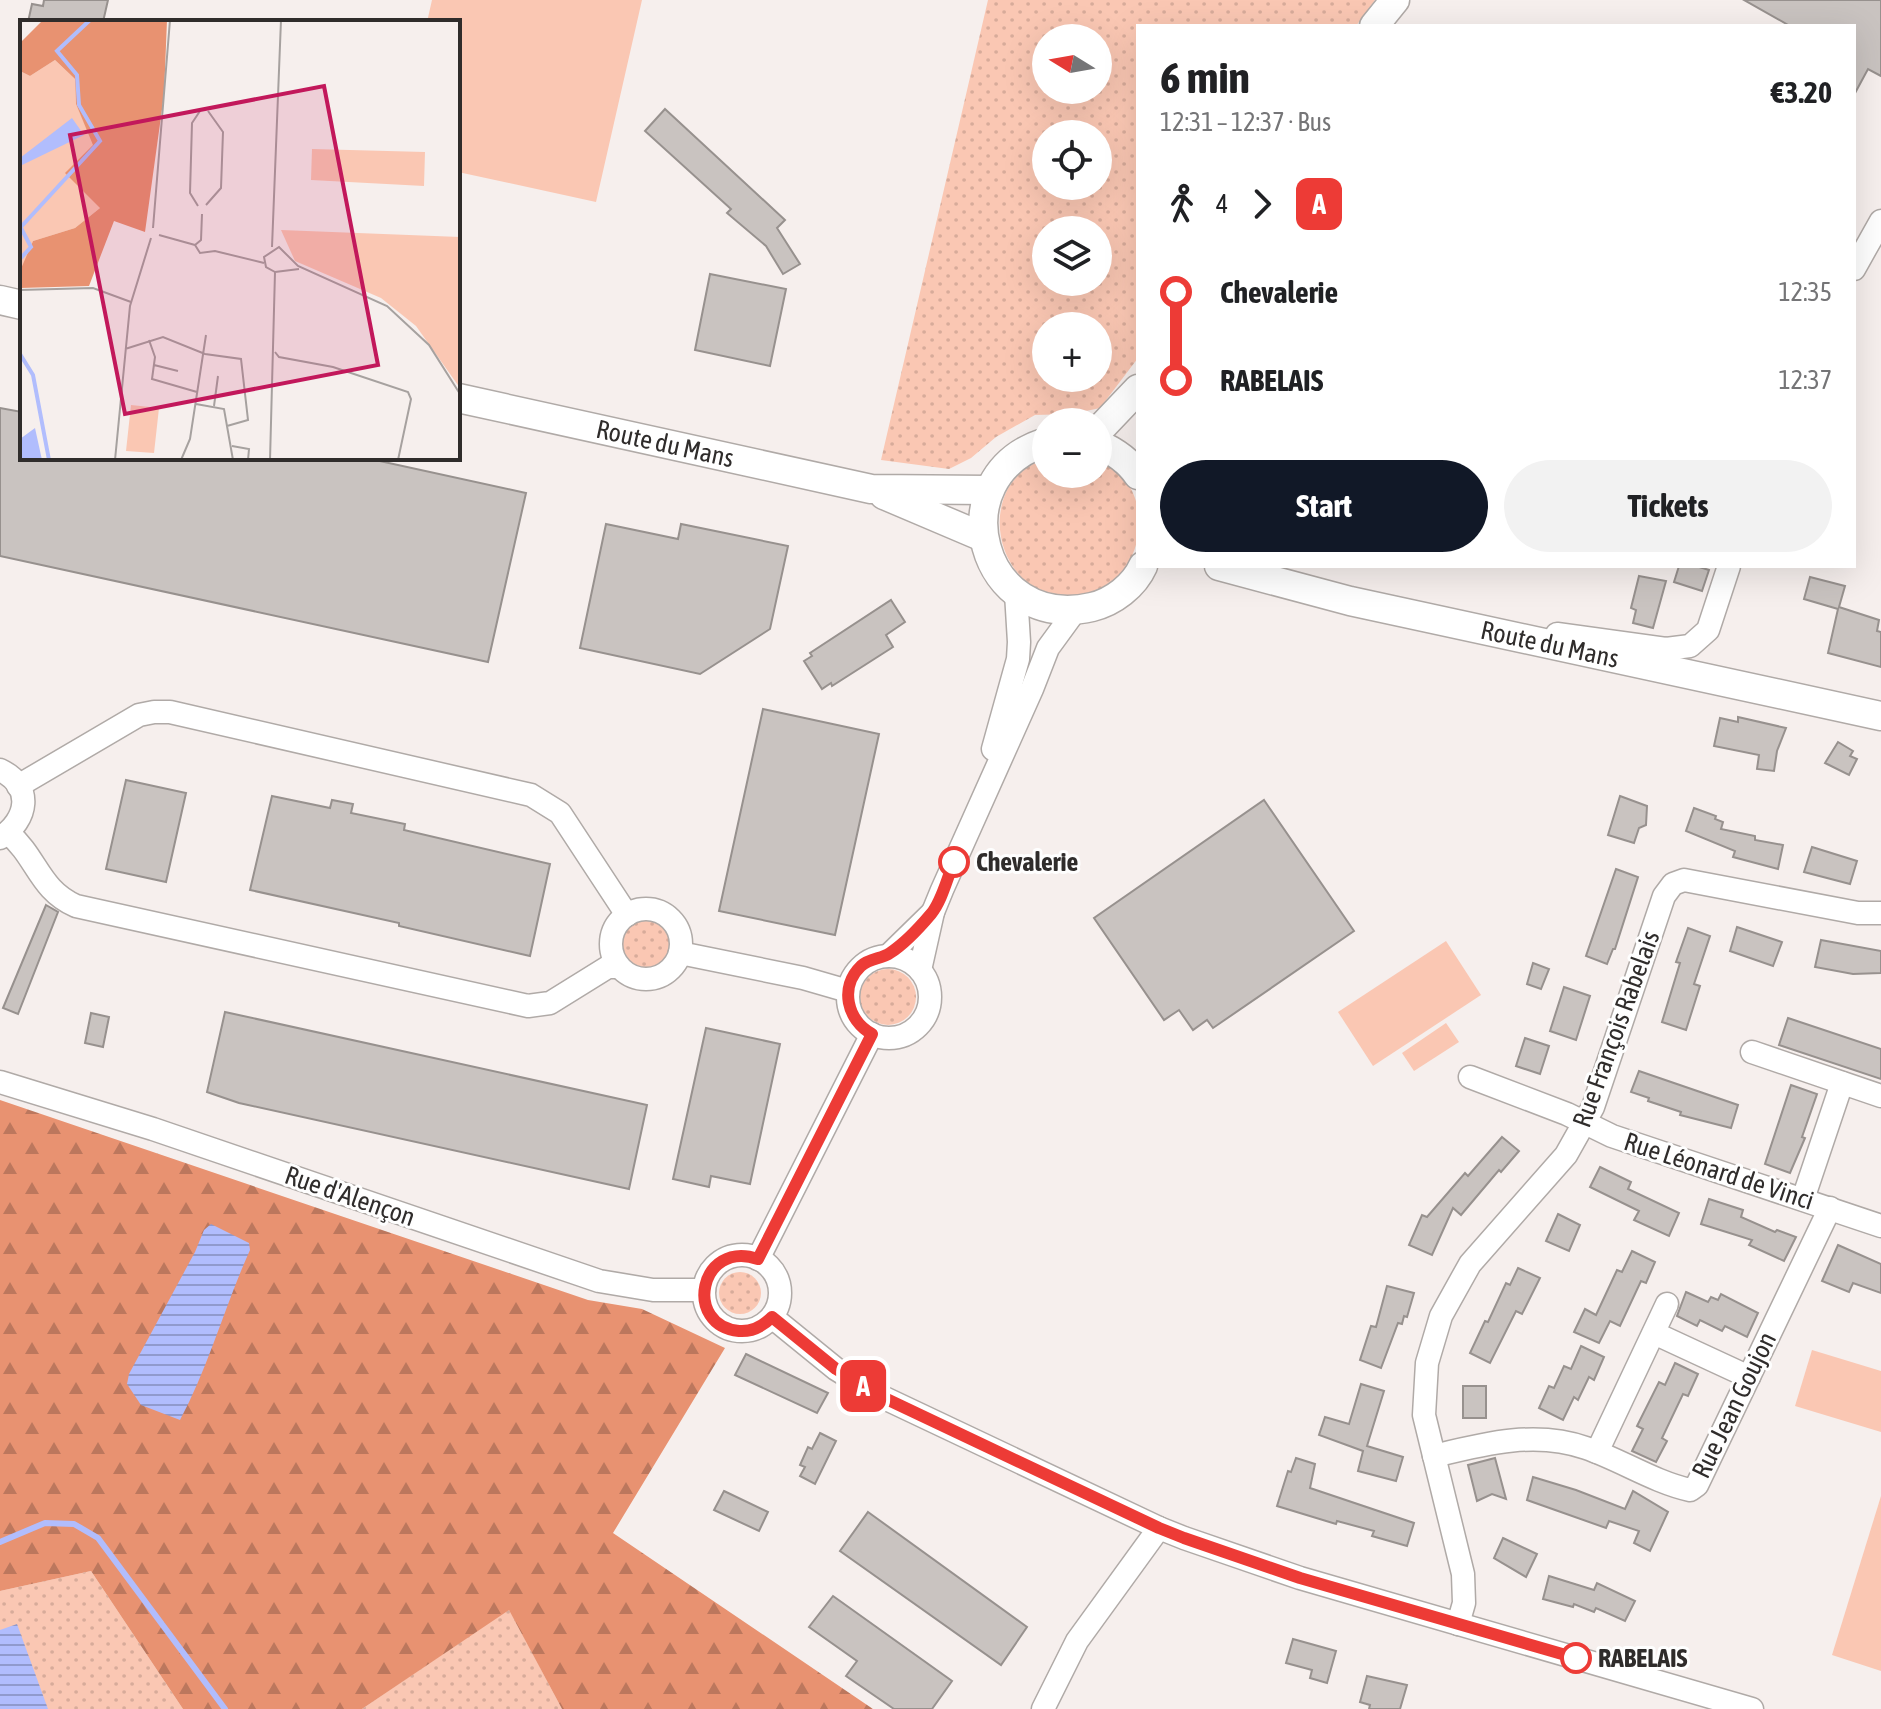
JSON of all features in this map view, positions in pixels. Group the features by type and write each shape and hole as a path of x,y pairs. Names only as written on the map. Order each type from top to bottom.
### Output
{"main road":[{"path":"0,300 20,305"},
{"path":"1112,416 1136,391"},
{"name":"Route du Mans","path":"460,398 871,489 983,537"},
{"path":"1032,447 1005,466 989,490 982,513 983,537 989,559 1000,578 1034,604 1054,610 1075,611 1100,605 1122,592 1141,568"},
{"path":"1112,449 1136,461"},
{"name":"Route du Mans","path":"871,489 989,490"},
{"name":"Route du Mans","path":"1227,568 1336,597 1881,716"}],"street":[{"path":"1856,265 1881,221"},
{"path":"1457,623 1680,649 1701,638 1708,630 1728,568"},
{"path":"975,815 1018,659 1016,593"},
{"path":"920,970 933,912 1048,648 1075,611"},
{"path":"18,786 139,715 170,712 531,795 560,813 627,915"},
{"path":"0,770 12,776 22,791 24,810 15,828 4,835 21,844 45,885 63,901 76,906 528,1006 550,1003 608,967 619,967"},
{"name":"Rue François Rabelais","path":"1458,1624 1464,1603 1463,1574 1424,1415 1427,1363 1441,1316 1470,1264 1566,1155 1593,1107 1664,896 1673,884 1684,880 1858,913 1881,913"},
{"path":"642,909 665,914 677,926 680,953 669,971 651,979 633,977 613,958 611,939 614,929 627,915 642,909"},
{"path":"888,956 933,912"},
{"path":"680,953 803,978 848,991"},
{"path":"888,956 906,959 920,970 926,980 930,1003 921,1023 903,1036 882,1038 864,1030 853,1017 848,991 861,966 869,960 888,956"},
{"path":"758,1259 872,1034"},
{"path":"1752,1052 1881,1096"},
{"name":"Rue Léonard de Vinci","path":"1470,1077 1612,1136 1881,1226"},
{"name":"Rue d'Alençon","path":"0,1082 153,1129 599,1281 653,1290 704,1290"},
{"path":"1803,1199 1842,1083"},
{"name":"Rue Jean Goujon","path":"1434,1456 1489,1443 1527,1439 1584,1447 1690,1490 1697,1485 1830,1208"},
{"path":"742,1255 758,1259 771,1269 778,1284 779,1301 772,1317 763,1325 752,1330 728,1329 709,1314 705,1302 704,1290 713,1268 726,1259 742,1255"},
{"path":"1597,1452 1667,1304"},
{"path":"772,1317 836,1369 878,1395 1159,1528 1300,1578 1752,1709"},
{"path":"1654,1333 1749,1377"},
{"path":"1043,1709 1077,1641 1159,1528"}],"shaded area":[{"path":"432,0 642,0 596,202 460,172 460,20 427,20"},
{"path":"988,0 1375,0 1357,24 1136,24 1136,361 1100,408 1032,408 1032,417 996,437 971,458 949,469 881,460"},
{"path":"1032,466 1032,488 1112,488 1112,469 1120,474 1133,494 1136,506 1136,543 1129,563 1114,581 1093,593 1067,597 1041,591 1021,577 1008,558 1001,535 1001,511 1008,489 1023,471"},
{"path":"646,918 664,926 672,944 664,962 646,970 628,962 620,944 628,926"},
{"path":"1446,941 1481,995 1373,1066 1338,1012"},
{"path":"888,969 908,977 916,997 908,1017 888,1025 868,1017 860,997 868,977"},
{"path":"1446,1023 1459,1042 1414,1071 1402,1053"},
{"path":"740,1272 755,1278 761,1293 755,1308 740,1314 725,1308 719,1293 725,1278"},
{"path":"1812,1350 1881,1371 1881,1432 1795,1406"},
{"path":"1881,1496 1881,1671 1832,1655"},
{"path":"91,1571 183,1709 0,1709 0,1591"},
{"path":"509,1609 562,1709 362,1709"}],"green space":[{"path":"0,1100 588,1300 642,1309 725,1348 613,1533 873,1709 562,1709 509,1610 362,1709 183,1709 91,1571 0,1591"}],"water":[{"path":"211,1224 249,1243 250,1250 200,1378 180,1420 141,1405 127,1384 129,1374 204,1230"},
{"path":"17,1624 48,1709 0,1709 0,1630"}],"building":[{"path":"44,0 108,0 103,20 28,20 32,4 43,6"},
{"path":"1744,0 1881,0 1881,76 1868,69 1856,91 1856,24 1786,24"},
{"path":"665,109 785,220 777,228 800,264 783,274 766,246 727,213 731,209 645,131"},
{"path":"710,274 786,289 770,366 695,350"},
{"path":"0,408 20,412 20,460 375,460 526,493 488,662 0,556"},
{"path":"606,524 678,539 681,524 788,546 770,629 700,674 580,648"},
{"path":"1678,568 1709,570 1702,591 1674,582"},
{"path":"1639,576 1666,581 1653,628 1633,623 1636,610 1631,608"},
{"path":"1810,577 1845,586 1839,607 1879,620 1877,631 1881,632 1881,667 1828,653 1838,609 1804,599"},
{"path":"891,600 905,622 886,635 893,647 832,686 831,683 822,689 804,661 812,656 810,653"},
{"path":"763,709 879,734 835,935 719,911"},
{"path":"1738,717 1786,728 1777,751 1774,771 1757,769 1759,755 1714,746 1720,718 1738,722"},
{"path":"1838,742 1853,751 1850,756 1857,759 1849,775 1825,763"},
{"path":"126,780 186,793 166,882 106,869"},
{"path":"272,796 330,808 332,800 353,804 351,813 405,824 404,830 550,864 530,956 250,890"},
{"path":"1620,796 1647,806 1646,825 1639,828 1634,843 1608,835"},
{"path":"1264,800 1354,931 1213,1028 1207,1020 1193,1030 1179,1010 1164,1020 1094,918"},
{"path":"1694,808 1716,816 1715,819 1723,822 1721,829 1783,845 1778,869 1733,857 1735,851 1686,831"},
{"path":"1812,847 1857,861 1850,884 1804,872"},
{"path":"1616,869 1638,877 1615,949 1607,964 1586,956"},
{"path":"46,905 58,912 18,1014 3,1008"},
{"path":"1737,927 1782,942 1773,966 1730,951"},
{"path":"1688,928 1710,936 1694,984 1700,986 1686,1030 1662,1022 1680,963 1676,962"},
{"path":"1821,940 1881,951 1881,973 1853,974 1815,967"},
{"path":"1533,963 1549,969 1541,989 1527,984"},
{"path":"1564,987 1590,996 1576,1040 1550,1031"},
{"path":"225,1012 647,1105 629,1189 239,1103 207,1092"},
{"path":"91,1013 109,1017 103,1047 85,1043"},
{"path":"1788,1018 1881,1049 1881,1079 1779,1045"},
{"path":"706,1028 780,1044 750,1184 711,1176 709,1187 673,1179"},
{"path":"1525,1038 1549,1046 1540,1074 1516,1066"},
{"path":"1639,1071 1738,1105 1731,1128 1680,1115 1681,1112 1631,1092"},
{"path":"1791,1085 1817,1094 1802,1137 1805,1138 1790,1173 1765,1164"},
{"path":"1502,1137 1519,1151 1461,1215 1453,1208 1432,1255 1409,1245 1422,1215 1427,1217"},
{"path":"1600,1167 1631,1182 1628,1189 1679,1213 1669,1236 1634,1220 1639,1211 1590,1187"},
{"path":"1709,1199 1743,1210 1741,1217 1775,1232 1777,1230 1796,1237 1784,1261 1749,1245 1752,1240 1701,1224"},
{"path":"1558,1214 1580,1225 1569,1251 1546,1241"},
{"path":"1838,1245 1881,1264 1881,1293 1853,1283 1849,1292 1822,1281"},
{"path":"1632,1251 1655,1262 1646,1283 1641,1281 1620,1326 1610,1321 1599,1343 1574,1332 1585,1309 1596,1315 1617,1270 1622,1272"},
{"path":"1518,1268 1540,1278 1522,1314 1516,1311 1490,1363 1470,1353 1506,1283 1510,1285"},
{"path":"1387,1286 1414,1293 1407,1317 1404,1316 1402,1324 1398,1323 1381,1368 1360,1360 1371,1326 1376,1327"},
{"path":"1686,1292 1708,1302 1711,1297 1718,1300 1721,1294 1758,1313 1747,1337 1725,1326 1722,1331 1700,1320 1697,1326 1677,1316"},
{"path":"1581,1346 1604,1357 1594,1380 1589,1377 1578,1400 1574,1397 1563,1420 1539,1408 1549,1386 1554,1388 1564,1366 1571,1369"},
{"path":"746,1354 828,1393 817,1413 735,1375"},
{"path":"1675,1363 1698,1374 1688,1396 1683,1394 1662,1438 1667,1441 1656,1462 1632,1451 1643,1429 1637,1426 1659,1382 1665,1385"},
{"path":"1361,1384 1384,1391 1367,1446 1403,1457 1396,1481 1358,1471 1363,1451 1319,1435 1325,1417 1349,1424"},
{"path":"1463,1386 1486,1386 1486,1418 1463,1418"},
{"path":"820,1433 836,1441 815,1484 800,1476 805,1467 800,1465 808,1447 812,1449"},
{"path":"1296,1458 1315,1464 1310,1488 1414,1523 1407,1546 1372,1536 1374,1531 1337,1521 1336,1524 1277,1506 1288,1471 1291,1472"},
{"path":"1495,1458 1506,1499 1492,1494 1477,1501 1468,1465"},
{"path":"1533,1477 1625,1509 1633,1491 1668,1512 1650,1551 1634,1543 1639,1531 1609,1521 1606,1528 1527,1500"},
{"path":"724,1491 768,1512 759,1531 714,1510"},
{"path":"868,1512 1027,1627 1001,1665 840,1551"},
{"path":"1503,1538 1537,1554 1526,1577 1494,1558"},
{"path":"1549,1576 1594,1590 1597,1583 1635,1601 1625,1621 1596,1608 1594,1612 1574,1604 1573,1607 1543,1599"},
{"path":"833,1596 952,1681 932,1709 894,1709 846,1676 857,1661 809,1627"},
{"path":"1293,1639 1336,1651 1327,1683 1310,1678 1312,1670 1286,1663"},
{"path":"1367,1676 1407,1685 1400,1709 1369,1709 1370,1705 1360,1702"}],"waterway":[{"path":"0,1542 45,1523 74,1524 98,1538 225,1709"}],"bus line":[{"name":"A","path":"954,862 933,912 888,956 869,960 855,973 848,991 849,1008 858,1024 872,1034 758,1259 742,1255 726,1259 713,1268 705,1282 705,1302 713,1319 728,1329 746,1331 758,1328 772,1317 836,1369 878,1395 1184,1538 1300,1578 1576,1658"}],"place":[{"name":"Chevalerie","path":"954,862"},
{"name":"RABELAIS","path":"1576,1658"}]}
